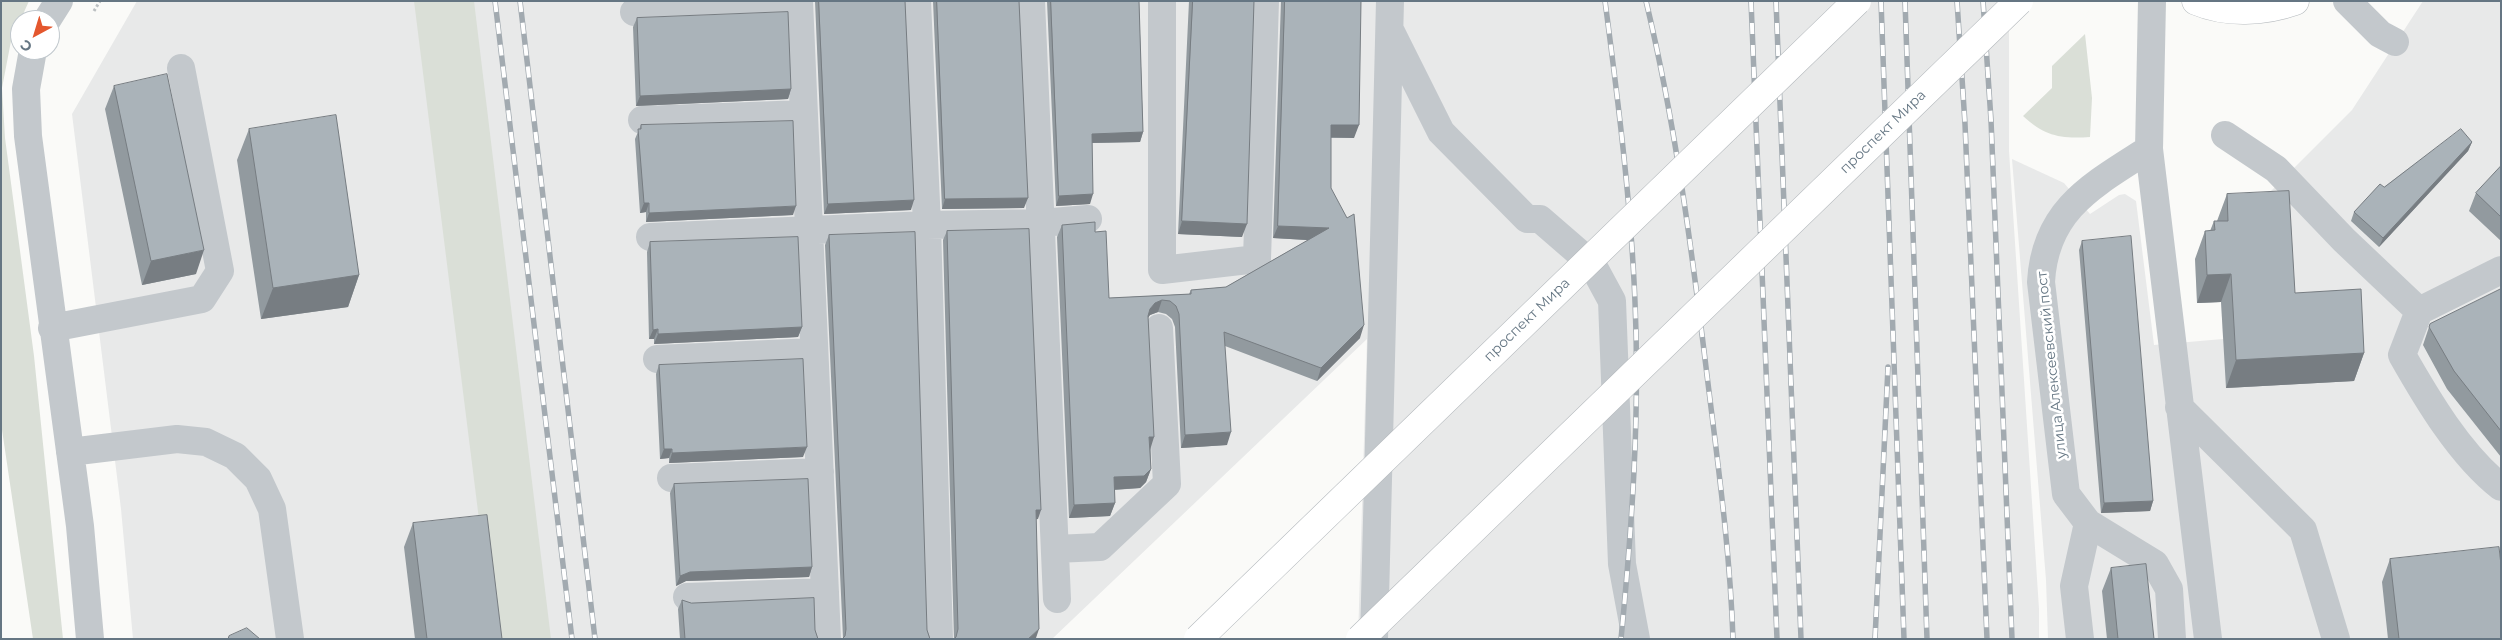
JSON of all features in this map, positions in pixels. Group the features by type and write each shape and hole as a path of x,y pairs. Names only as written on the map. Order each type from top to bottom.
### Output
{"main road":[{"name":"проспект Мира","path":"1198,639 1857,1"},
{"name":"проспект Мира","path":"1360,639 2019,1"},
{"path":"2196,1 2208,6 2243,10 2264,9 2295,1"}],"street":[{"path":"918,1 928,225 939,639"},
{"path":"1031,1 1057,599"},
{"path":"1162,1 1162,270 1257,259 1265,1"},
{"path":"1374,639 1391,32 1390,1"},
{"path":"2152,1 2149,149 2208,639"},
{"path":"2347,1 2380,34 2395,42"},
{"path":"634,12 799,3 827,639"},
{"path":"1391,32 1441,132 1527,219 1540,219 1592,264 1612,301 1622,564 1636,639"},
{"path":"31,60 26,89 28,136 52,328 80,526 90,639"},
{"path":"52,328 202,299 220,271 181,68"},
{"path":"642,120 804,114"},
{"path":"2225,135 2276,169 2344,240 2419,311"},
{"name":"улица Алексеевский пост","path":"2149,149 2107,176 2070,205 2053,230 2042,258 2041,282 2066,494 2088,523 2155,564 2169,589 2172,639"},
{"path":"650,237 928,225 1041,223 1088,219"},
{"path":"2501,270 2419,311 2402,355 2430,405 2486,476 2501,487"},
{"path":"1055,550 1100,547 1167,484 1158,328"},
{"path":"657,359 814,352"},
{"path":"2179,407 2303,530 2336,639"},
{"path":"70,452 177,438 206,442 236,456 258,479 272,508 290,639"},
{"path":"671,478 820,472"},
{"path":"2080,639 2074,586 2088,523"},
{"path":"688,597 825,592"}],"path":[{"path":"90,17 100,1"}],"shaded area":[{"path":"1,1 29,1 25,10 10,10 10,46 2,88 5,138 34,356 63,639 33,639 1,423"},
{"path":"137,1 2009,1 2009,151 2039,609 2039,639 1358,639 1367,339 1052,639 133,639 121,509 72,114"},
{"path":"414,1 474,1 551,639 494,639"},
{"path":"2423,1 2501,1 2501,639 2048,639 2046,580 2012,159 2064,183 2090,214 2119,195 2125,194 2136,201 2154,345 2223,339 2221,302 2197,303 2195,259 2204,258 2352,110"},
{"path":"2085,34 2092,98 2090,137 2061,137 2046,132 2023,116 2052,88 2052,66"}],"building":[{"path":"819,1 905,1 914,200 828,204"},
{"path":"937,1 1019,1 1028,198 945,199"},
{"path":"1051,1 1139,1 1143,132 1092,134 1093,194 1059,196"},
{"path":"1193,1 1254,1 1247,224 1182,221"},
{"path":"1285,1 1361,1 1359,125 1331,125 1331,188 1347,218 1354,214 1364,325 1321,368 1224,332 1231,432 1185,435 1179,314 1176,306 1170,301 1162,300 1155,303 1150,309 1148,316 1154,437 1149,437 1151,469 1144,476 1114,477 1115,503 1074,505 1062,225 1095,222 1095,232 1106,231 1109,298 1191,294 1191,290 1226,287 1329,228 1278,226"},
{"path":"788,12 791,89 640,96 637,18"},
{"path":"167,74 204,250 151,261 114,86"},
{"path":"336,115 359,275 273,288 249,129"},
{"path":"793,121 796,206 649,213 649,203 644,203 638,129 641,129 641,125"},
{"path":"2461,129 2472,142 2383,238 2354,212 2380,184 2384,187"},
{"path":"2501,166 2501,217 2476,193"},
{"path":"2289,191 2295,293 2361,289 2364,353 2236,360 2231,274 2207,275 2205,231 2215,230 2214,221 2228,221 2227,194"},
{"path":"1029,229 1041,510 1036,510 1039,629 1028,639 954,639 958,629 947,231"},
{"path":"915,232 927,630 930,639 842,639 845,636 846,629 829,235"},
{"path":"2131,236 2153,501 2104,503 2082,241"},
{"path":"798,237 802,327 658,334 658,329 653,330 650,242"},
{"path":"2501,289 2501,431 2454,371 2429,327 2430,324"},
{"path":"803,359 807,447 672,453 672,449 664,449 659,365"},
{"path":"808,479 812,567 690,572 680,576 674,484"},
{"path":"487,515 502,639 427,639 413,523"},
{"path":"2499,547 2501,565 2501,639 2399,639 2390,559"},
{"path":"2146,564 2154,639 2118,639 2111,568"},
{"path":"814,598 815,630 818,639 685,639 682,600 691,603"},
{"path":"247,628 260,639 228,639 229,636"}],"railway":[{"path":"495,1 572,639"},
{"path":"520,1 595,639"},
{"path":"1605,1 1627,189 1635,302 1636,428 1629,555 1621,639"},
{"path":"1646,1 1666,92 1694,275 1722,503 1733,639"},
{"path":"1751,1 1777,639"},
{"path":"1776,1 1801,639"},
{"path":"1881,1 1904,639"},
{"path":"1905,1 1927,639"},
{"path":"1957,1 1965,124 1987,639"},
{"path":"1983,1 1991,120 2012,639"},
{"path":"1875,639 1888,367"}]}
